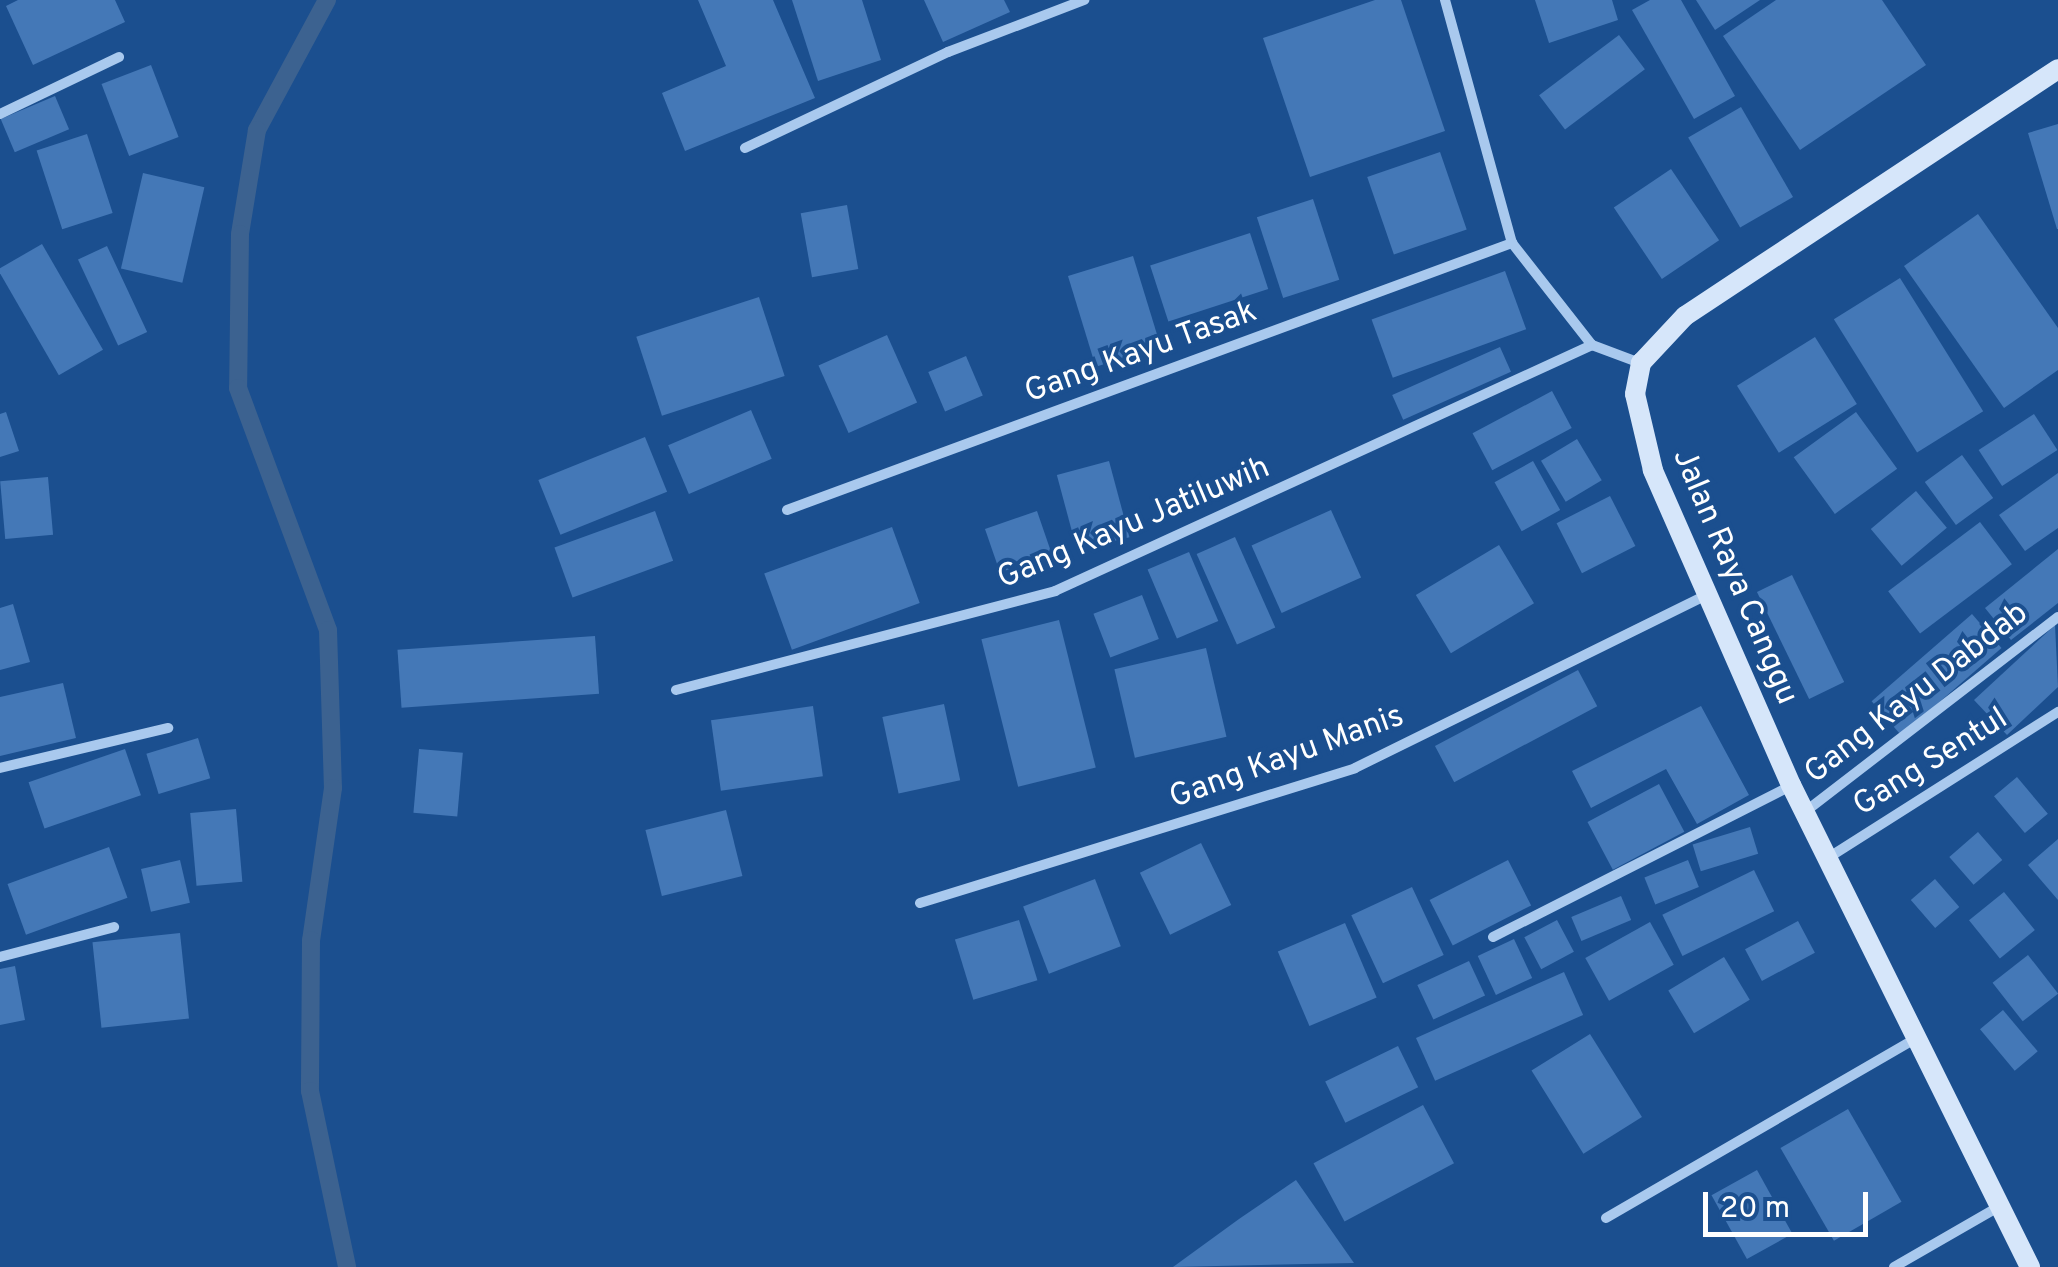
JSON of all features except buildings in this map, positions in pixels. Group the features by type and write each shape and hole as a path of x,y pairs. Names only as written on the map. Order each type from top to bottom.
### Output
{"main road":[{"path":"1641,363 1685,316 2058,68"},
{"name":"Jalan Raya Canggu","path":"1641,363 1639,426 1792,785 1831,856 1915,1039 2030,1267"}],"street":[{"path":"745,148 948,52 1084,0"},
{"path":"1445,0 1512,243 1592,345 1641,363"},
{"path":"0,114 119,57"},
{"name":"Gang Kayu Tasak","path":"787,510 1512,243"},
{"name":"Gang Kayu Jatiluwih","path":"676,690 1055,591 1592,345"},
{"name":"Gang Kayu Manis","path":"920,903 1354,768 1710,593"},
{"name":"Gang Kayu Dabdab","path":"1806,811 2058,617"},
{"name":"Gang Sentul","path":"1831,856 2058,712"},
{"path":"0,768 168,728"},
{"path":"1493,937 1792,785"},
{"path":"0,957 114,927"},
{"path":"1606,1218 1915,1039"},
{"path":"1894,1267 2002,1205"}],"waterway":[{"path":"327,0 257,130 240,234 238,388 328,630 333,788 311,940 310,1091 347,1267"}]}
